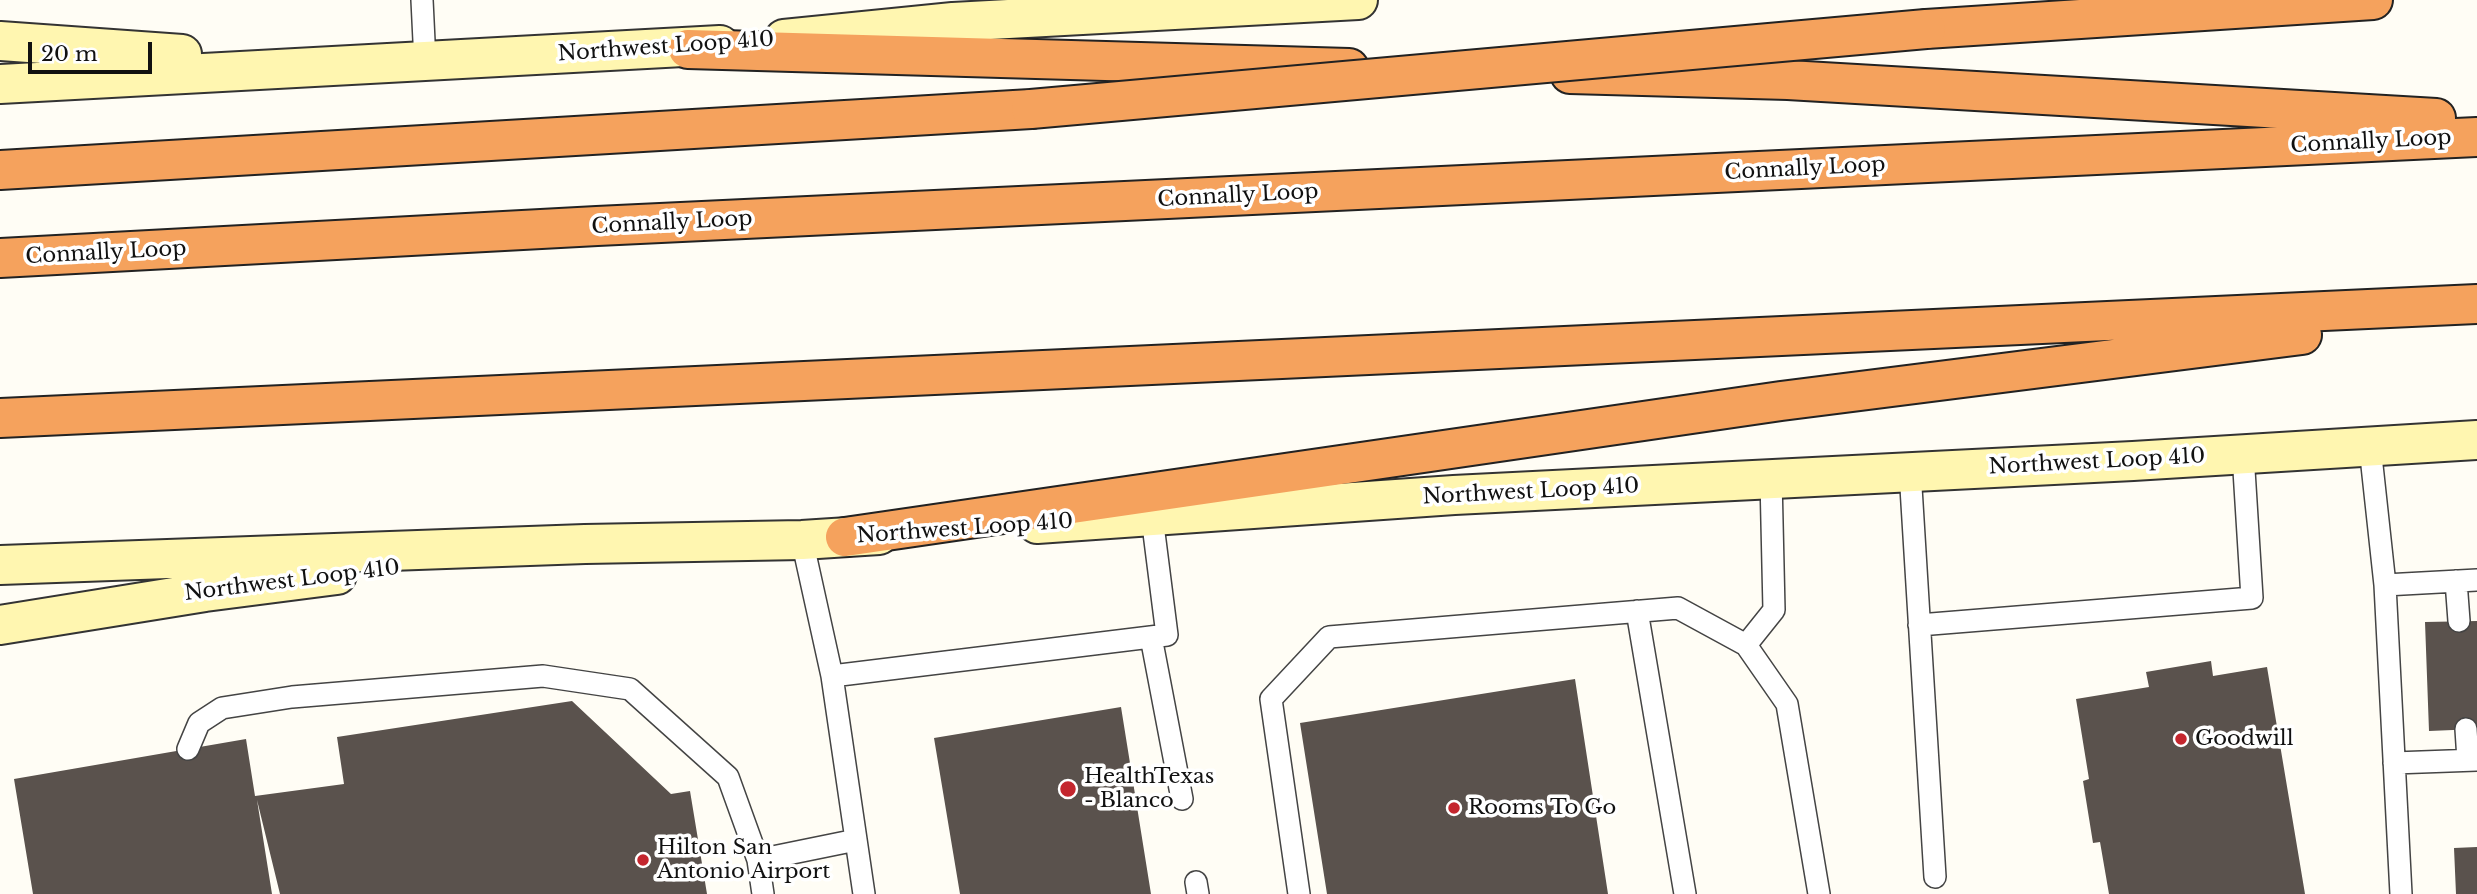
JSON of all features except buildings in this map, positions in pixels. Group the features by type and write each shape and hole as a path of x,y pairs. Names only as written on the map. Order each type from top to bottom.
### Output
{"highway":[{"path":"0,170 1031,109 1926,29 2373,0"},
{"path":"688,49 1788,80 2477,120"},
{"name":"Connally Loop","path":"0,258 597,226 2477,137"},
{"path":"0,418 2477,304"},
{"path":"845,537 1781,401 2477,313"}],"main road":[{"name":"Northwest Loop 410","path":"0,84 688,49 953,22 1358,0"},
{"name":"Northwest Loop 410","path":"0,41 352,65"},
{"name":"Northwest Loop 410","path":"0,565 585,544 802,540 1454,495 2477,440"},
{"name":"Northwest Loop 410","path":"0,625 205,592 585,544"}],"lane":[{"path":"422,0 425,62"},
{"path":"2370,447 2385,584 2401,894"},
{"path":"1920,625 2252,598 2243,454"},
{"path":"1910,471 1935,877"},
{"path":"1746,645 1774,610 1771,479"},
{"path":"832,676 1167,635 1152,517"},
{"path":"802,540 832,676 864,894"},
{"path":"2385,584 2466,580 2459,621"},
{"path":"1299,894 1271,699 1329,637 1678,608 1746,645 1787,704 1819,894"},
{"path":"1637,611 1685,894"},
{"path":"1152,637 1182,799"},
{"path":"188,749 199,723 222,708 292,697 543,676 629,689 728,777 758,860 763,894"},
{"path":"2394,763 2473,760 2466,729"},
{"path":"758,860 856,840"}],"place":[{"name":"Goodwill","path":"2181,739"},
{"name":"HealthTexas - Blanco","path":"1068,789"},
{"name":"Rooms To Go","path":"1454,808"},
{"name":"Hilton San Antonio Airport","path":"643,860"}]}
